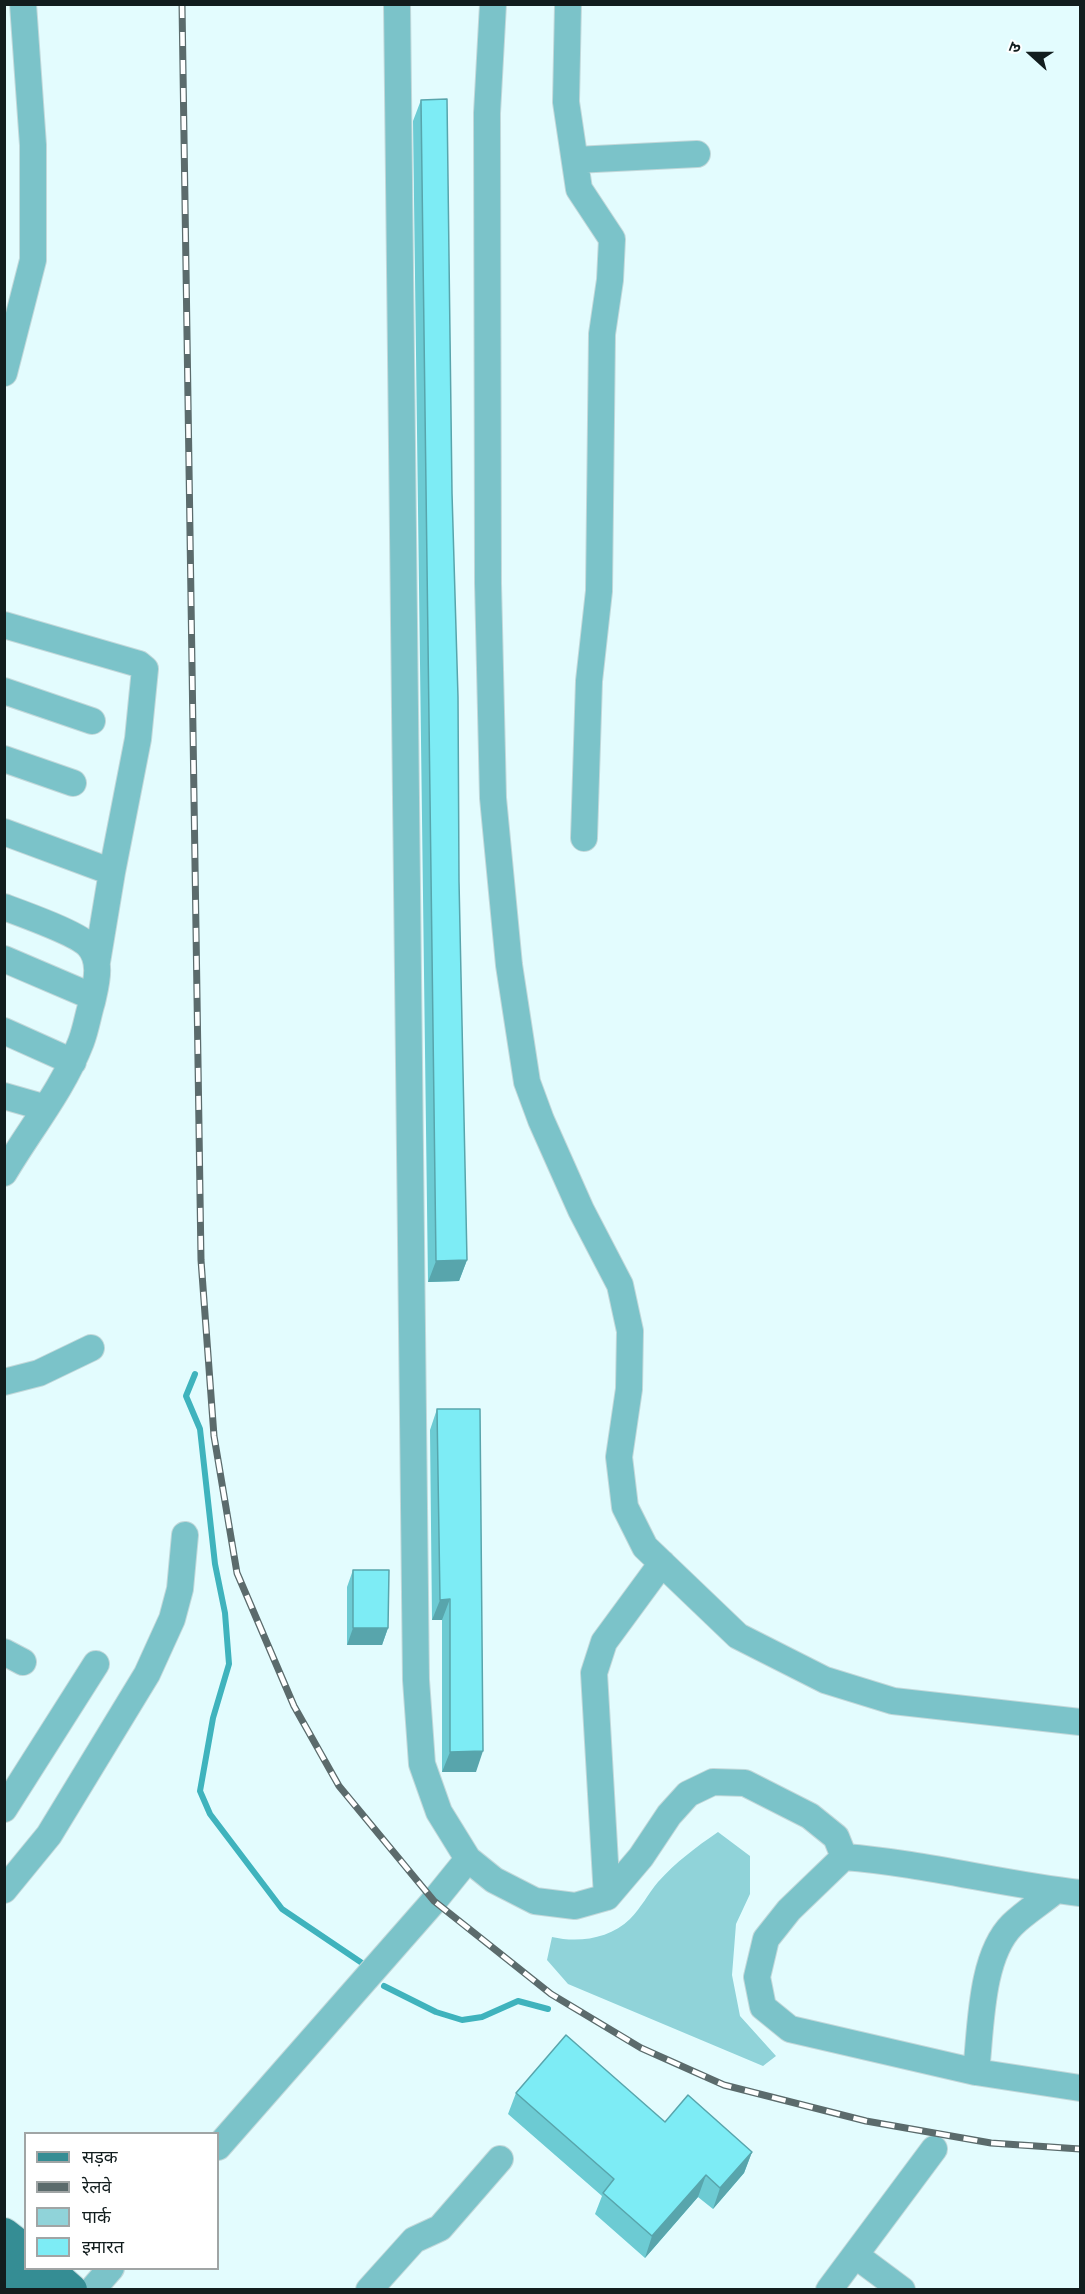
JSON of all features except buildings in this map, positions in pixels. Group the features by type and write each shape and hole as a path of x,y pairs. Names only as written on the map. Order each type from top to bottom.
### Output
{"main road":[{"path":"4,2234 24,2250"},
{"path":"4,2266 31,2289"},
{"path":"48,2270 71,2289"}],"street":[{"path":"4,373 33,260 33,145 23,4"},
{"path":"398,4 416,1680 422,1764 439,1812 468,1859 494,1880 535,1901 575,1906 607,1896 641,1857 669,1815 688,1794 713,1782 745,1783 810,1816 836,1838 843,1857"},
{"path":"493,4 487,113 488,583 494,798 508,965 527,1082 541,1120 581,1210 620,1285 630,1331 629,1389 619,1457 625,1507 645,1547 738,1636 825,1680 893,1701 1080,1722"},
{"path":"568,4 566,102 579,189 612,239 610,280 602,334 599,591 589,681 584,838"},
{"path":"575,160 697,154"},
{"path":"4,625 139,664 145,669 138,739 112,872 97,962 97,977 82,1040 73,1062 4,1173"},
{"path":"4,691 92,721"},
{"path":"4,759 73,783"},
{"path":"4,832 112,872"},
{"path":"4,907 62,931 88,945 97,962"},
{"path":"4,959 93,998"},
{"path":"4,1031 73,1062"},
{"path":"4,1096 46,1108"},
{"path":"4,1382 39,1373 91,1348"},
{"path":"4,1890 49,1835 147,1674 164,1640 175,1609 180,1588 185,1535"},
{"path":"607,1896 594,1673 597,1657 604,1642 662,1563"},
{"path":"4,1809 96,1664"},
{"path":"1068,1892 887,1860 843,1857 789,1910 766,1939 757,1977 764,2007 790,2029 976,2072 1080,2088"},
{"path":"219,2146 468,1859"},
{"path":"976,2072 985,1992 993,1955 1011,1926 1068,1892"},
{"path":"829,2289 934,2148"},
{"path":"369,2289 414,2240 440,2228 500,2159"},
{"path":"855,2255 902,2289"},
{"path":"92,2289 109,2270"}],"green space":[{"path":"718,1832 750,1856 750,1894 736,1924 732,1975 740,2016 776,2056 763,2066 568,1984 547,1960 552,1937 572,1940 593,1938 622,1926 634,1915 665,1875 686,1855"}],"waterway":[{"path":"195,1374 186,1396 200,1429 215,1564 225,1613 229,1664 213,1718 200,1791 210,1814 282,1909 362,1963"},
{"path":"384,1986 436,2012 462,2020 482,2017 518,2001 548,2009"}],"railway":[{"path":"182,4 201,1260 214,1436 237,1573 294,1706 339,1786 434,1901 551,1994 641,2048 724,2085 866,2121 991,2143 1080,2149"}]}
